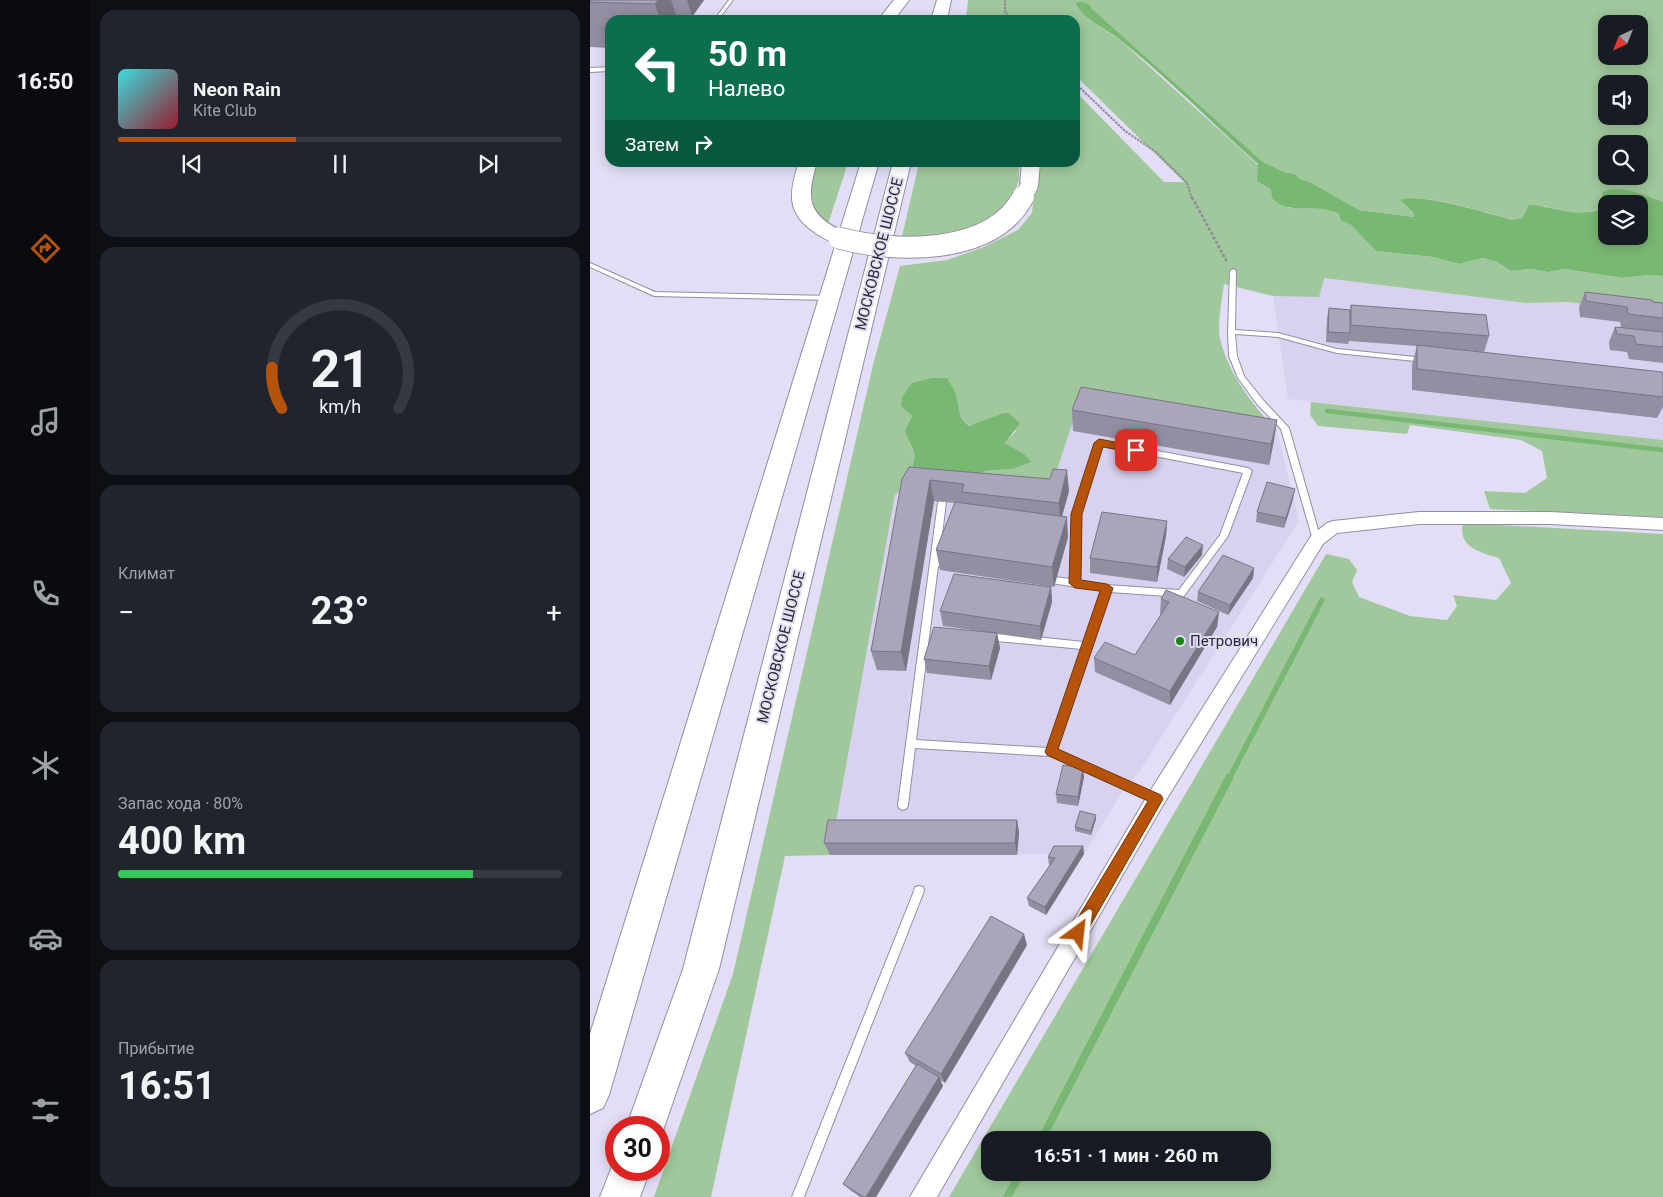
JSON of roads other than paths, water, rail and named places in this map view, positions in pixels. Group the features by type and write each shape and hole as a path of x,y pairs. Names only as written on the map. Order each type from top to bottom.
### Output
{"highway":[{"path":"890,15 902,0"},
{"path":"940,15 944,0"},
{"name":"МОСКОВСКОЕ ШОССЕ","path":"590,1095 869,167"},
{"name":"МОСКОВСКОЕ ШОССЕ","path":"649,1116 701,970 901,167"},
{"path":"805,170 799,195 804,212 814,223 828,233 845,240 883,248 934,246 981,233 1005,219 1022,203 1029,186 1031,167"},
{"path":"620,1197 626,1181"}],"street":[{"path":"923,1197 1156,799 1316,540 1333,527 1419,518 1550,518 1663,524"}],"lane":[{"path":"720,15 731,0"},
{"path":"590,70 605,70"},
{"path":"590,265 654,294 830,298"},
{"path":"1233,271 1230,332 1233,356 1241,376 1260,402 1285,428 1316,540"},
{"path":"1230,332 1278,335 1337,351 1436,362"},
{"path":"1037,578 1107,588 1181,594 1224,536 1248,471 1099,443 1077,514 1075,583"},
{"path":"903,805 930,630 934,562 942,502"},
{"path":"934,562 962,566"},
{"path":"1051,752 1107,588"},
{"path":"973,634 1088,646"},
{"path":"911,744 1051,752 1156,799"},
{"path":"798,1197 920,891"}],"waterway":[{"path":"1327,411 1663,450"},
{"path":"1229,779 1322,600"},
{"path":"1046,1131 1229,778"},
{"path":"1007,1197 1017,1181"}],"place":[{"name":"Петрович","path":"1180,641"}]}
